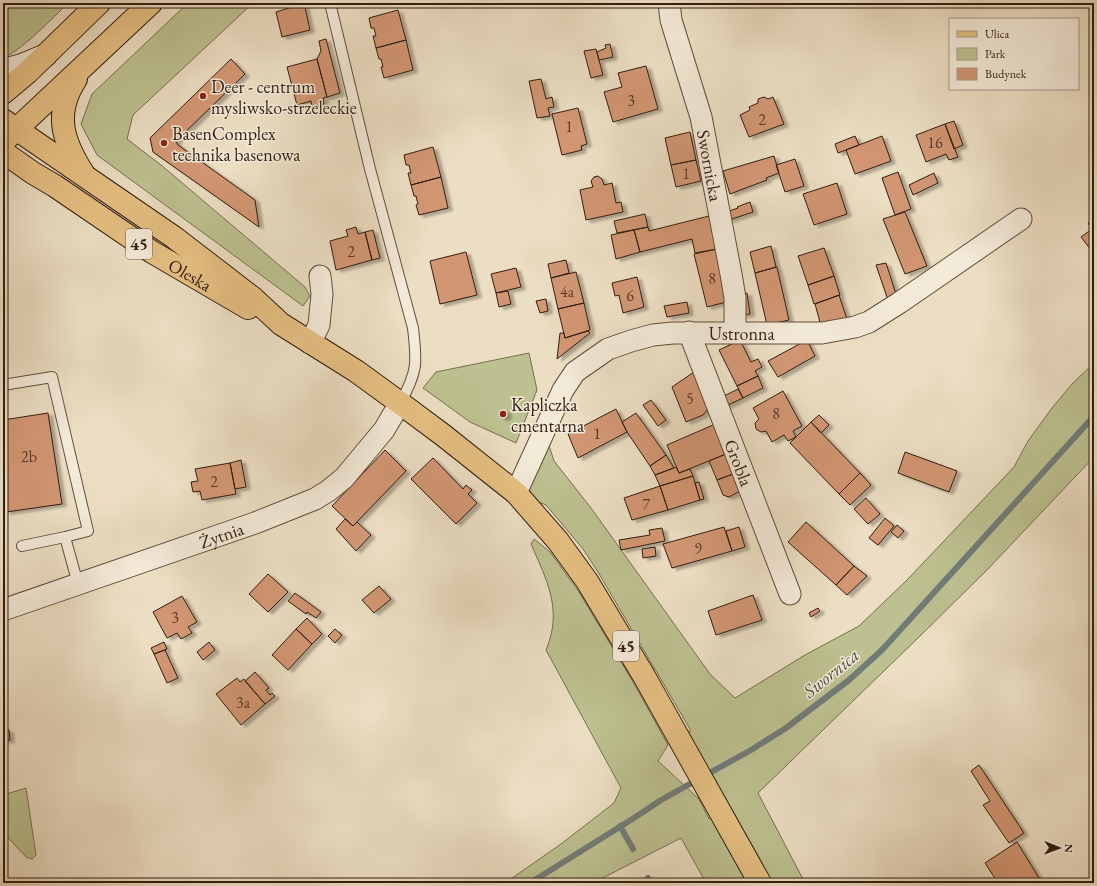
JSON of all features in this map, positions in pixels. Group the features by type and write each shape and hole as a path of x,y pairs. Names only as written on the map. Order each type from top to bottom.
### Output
{"main road":[{"path":"3,93 46,55 99,3"},
{"name":"45","path":"7,130 84,66 151,3"},
{"path":"3,70 22,65 46,55"},
{"name":"45","path":"84,66 66,98 63,114 68,145 73,157 87,179 175,238 253,298 281,324 356,371 400,402 516,493 558,541 587,581 644,676 760,883"},
{"path":"7,130 87,179"},
{"name":"Oleska","path":"3,152 152,252 241,305 281,324"}],"street":[{"name":"Swornicka","path":"669,3 671,20 701,117 732,274 735,298 735,332"},
{"name":"Ustronna","path":"516,493 562,390 575,372 608,350 631,341 653,335 689,332 822,333 855,327 868,322 899,303 1021,219"},
{"path":"310,343 319,325 322,294 320,276"},
{"name":"Grobla","path":"689,332 790,594"},
{"name":"Żytnia","path":"3,610 255,523 315,499 344,478 384,430 400,402"}],"lane":[{"path":"330,3 370,169 413,328 416,351 416,367 412,382 400,402"},
{"path":"3,385 52,377 88,531 22,546"},
{"path":"65,537 78,584"}],"green space":[{"path":"3,3 68,3 27,42 9,55 3,57"},
{"path":"188,3 253,3 133,115 127,139 161,165 305,287 310,296 303,306 97,155 81,124 92,94"},
{"path":"529,353 537,390 516,443 470,422 423,388 436,372"},
{"path":"1094,363 1094,457 987,570 758,793 805,883 706,883 681,838 593,883 505,883 561,844 614,803 621,788 546,650 551,635 553,609 547,583 531,544 534,539 550,552 579,592 636,687 668,745 658,761 699,799 709,819 720,811 686,750 690,729 598,572 583,549 546,505 516,493 544,430 554,461 591,508 710,674 735,698 805,655 859,626 906,581 1014,467 1028,441 1052,408 1073,383"},
{"path":"26,788 36,855 32,859 26,857 3,832 3,795"}],"building":[{"path":"288,3 304,3 310,30 282,37 276,12 289,8"},
{"path":"398,10 406,40 376,48 373,36 376,36 374,28 371,28 369,18"},
{"path":"326,39 340,93 327,97 317,59 321,51 319,41"},
{"path":"406,40 413,70 384,78 381,67 383,67 381,59 379,59 376,48"},
{"path":"610,44 613,57 599,60 597,52 606,48 605,45"},
{"path":"596,49 603,75 591,78 584,51"},
{"name":"BasenComplex technika basenowa","path":"231,59 245,74 176,141 178,145 255,200 259,227 153,152 150,138"},
{"path":"317,59 327,97 323,98 324,104 312,107 311,101 297,105 287,67"},
{"path":"646,66 658,109 613,122 604,92 622,87 618,73"},
{"path":"541,79 546,99 552,97 554,107 548,108 550,116 537,118 529,81"},
{"path":"764,97 768,99 773,97 784,124 749,137 740,115 750,110 749,107 758,103 758,99"},
{"path":"578,108 587,144 581,146 582,150 562,155 552,114"},
{"path":"954,121 963,145 954,149 945,124"},
{"path":"945,124 958,157 949,160 946,154 926,162 916,135"},
{"path":"690,132 696,160 671,165 665,138"},
{"path":"855,136 859,145 838,153 835,144"},
{"path":"882,136 891,161 855,174 846,150"},
{"path":"433,147 441,177 411,185 408,173 411,173 409,165 406,165 404,155"},
{"path":"774,156 779,173 766,178 767,180 730,194 723,171"},
{"path":"795,159 804,186 785,192 776,165"},
{"path":"696,160 701,181 676,187 671,165"},
{"path":"898,172 911,209 895,215 882,178"},
{"path":"934,173 938,183 913,195 909,185"},
{"path":"598,176 602,179 604,185 612,183 616,203 621,202 623,212 586,220 580,190 593,187 591,181 594,177"},
{"path":"441,177 448,208 419,215 416,205 418,204 416,196 414,196 411,185"},
{"path":"837,183 847,214 814,225 803,194"},
{"path":"750,202 753,212 729,220 726,212"},
{"path":"905,212 927,266 905,274 883,219"},
{"path":"645,214 648,227 617,233 614,221"},
{"path":"709,216 717,249 695,253 692,239 640,252 634,230 648,227 649,231"},
{"path":"1094,219 1094,254 1081,237 1092,229 1088,223"},
{"path":"356,227 358,234 365,232 372,260 336,270 330,241 348,236 346,230"},
{"path":"373,230 380,258 372,260 365,232"},
{"path":"634,230 640,252 616,259 611,235"},
{"path":"771,246 776,267 755,273 750,252"},
{"path":"824,248 834,276 808,285 798,256"},
{"path":"717,249 730,301 707,307 694,254"},
{"path":"466,252 477,295 440,304 430,261"},
{"path":"566,260 569,273 551,278 548,264"},
{"path":"886,263 896,294 888,300 876,265"},
{"path":"777,267 789,320 767,325 755,273"},
{"path":"516,268 521,287 496,293 491,274"},
{"path":"576,272 584,303 558,309 551,278"},
{"path":"834,276 840,295 814,304 808,285"},
{"path":"637,277 644,307 623,313 619,295 615,296 612,283"},
{"path":"508,291 511,304 499,307 496,293"},
{"path":"747,293 750,314 742,315 739,294"},
{"path":"839,295 847,319 821,326 815,304"},
{"path":"546,299 548,311 540,313 536,301"},
{"path":"687,302 689,313 667,317 664,306"},
{"path":"584,303 590,330 565,338 558,309"},
{"path":"588,331 590,333 557,359 560,333 564,333 565,338"},
{"path":"740,340 751,362 758,359 762,367 755,371 758,376 737,386 719,350"},
{"path":"807,340 815,356 778,377 768,361"},
{"path":"694,372 708,409 703,415 686,422 672,387"},
{"path":"758,376 763,388 743,398 737,386"},
{"path":"738,389 743,398 726,406 722,397"},
{"path":"783,391 802,426 793,431 796,437 788,441 784,435 772,442 766,431 761,432 756,429 755,423 759,419 753,408"},
{"path":"651,400 666,420 658,426 643,405"},
{"path":"616,409 627,432 578,458 568,434"},
{"name":"Kapliczka cmentarna","path":"501,410 505,410 507,414 505,418 501,418 499,416 499,412"},
{"path":"48,413 62,504 6,512 3,492 3,420"},
{"path":"636,413 666,455 650,466 622,422"},
{"path":"819,415 829,425 821,433 811,422"},
{"path":"811,422 860,473 839,494 790,443"},
{"path":"713,425 715,426 726,454 679,473 667,445"},
{"path":"385,450 406,471 353,526 332,506"},
{"path":"905,452 957,471 949,492 898,473"},
{"path":"726,454 733,474 717,480 709,461"},
{"path":"666,455 674,468 655,475 650,466"},
{"path":"433,458 463,489 466,485 472,490 468,494 477,503 456,524 411,479"},
{"path":"241,460 246,487 235,489 230,463"},
{"path":"230,463 236,494 202,500 200,491 193,492 191,482 198,481 195,469"},
{"path":"676,467 679,473 690,469 693,476 660,486 655,475"},
{"path":"860,473 871,485 850,505 839,494"},
{"path":"733,474 740,491 729,497 723,495 717,480"},
{"path":"693,476 700,500 668,510 660,486"},
{"path":"699,482 704,499 700,500 695,483"},
{"path":"660,486 668,510 632,520 624,498"},
{"path":"866,498 880,514 868,524 854,509"},
{"path":"885,518 894,526 878,545 869,538"},
{"path":"345,519 353,526 357,522 371,535 356,551 336,529"},
{"path":"806,522 854,566 836,585 788,542"},
{"path":"897,525 904,531 898,538 891,532"},
{"path":"724,527 732,551 672,568 663,544"},
{"path":"739,527 745,547 732,551 726,531"},
{"path":"662,528 665,541 621,550 619,540 650,535 649,530"},
{"path":"655,547 656,556 643,558 642,549"},
{"path":"854,566 867,576 847,595 836,585"},
{"path":"268,574 288,592 268,612 249,594"},
{"path":"379,586 391,599 374,613 362,600"},
{"path":"295,593 321,612 316,618 307,612 306,614 288,601"},
{"path":"753,595 762,620 716,635 708,611"},
{"path":"182,596 197,622 188,627 192,633 181,639 177,633 167,638 153,612"},
{"path":"818,608 820,611 811,617 809,613"},
{"path":"307,618 322,634 312,644 296,629"},
{"path":"296,629 312,644 288,670 272,655"},
{"path":"335,629 342,635 335,643 328,636"},
{"path":"164,642 167,649 154,654 151,648"},
{"path":"209,642 215,650 203,660 197,652"},
{"path":"165,650 178,678 167,683 154,654"},
{"path":"255,672 269,688 266,690 270,695 272,693 275,696 265,704 245,681"},
{"path":"237,678 240,682 244,679 265,704 241,725 216,694"},
{"path":"3,730 9,730 10,740 3,741"},
{"path":"979,765 1024,833 1009,843 983,805 990,801 971,771"},
{"path":"1017,842 1042,883 998,883 985,863"}],"waterway":[{"name":"Swornica","path":"530,883 661,800 751,750 786,728 849,680 882,650 1094,416"},
{"path":"620,826 633,849"},
{"path":"648,878 651,883"}],"place":[{"name":"Deer - centrum mysliwsko-strzeleckie","path":"203,96"},
{"name":"BasenComplex technika basenowa","path":"164,143"},
{"name":"Kapliczka cmentarna","path":"503,414"}]}
